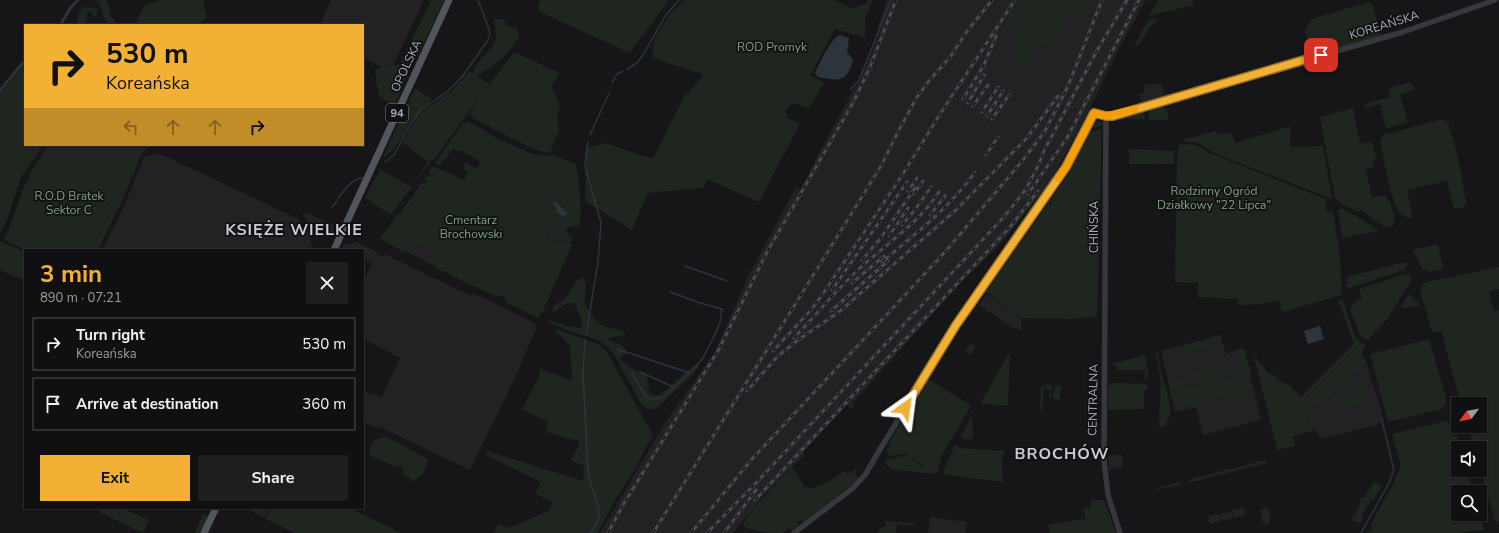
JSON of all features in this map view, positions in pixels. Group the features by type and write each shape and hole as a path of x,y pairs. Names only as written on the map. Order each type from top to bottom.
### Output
{"main road":[{"name":"OPOLSKA","path":"334,249 449,0"},
{"path":"204,533 216,509"}],"street":[{"name":"KOREAŃSKA","path":"794,533 853,488 865,475 886,438 956,325 1066,167 1094,113 1106,116 1403,32 1495,0"},
{"name":"CHIŃSKA","path":"1104,338 1106,116"},
{"name":"CENTRALNA","path":"1104,338 1104,460 1108,495 1120,533"}],"shaded area":[{"path":"76,0 80,0 72,8 63,24 60,24 69,7"},
{"path":"331,0 424,0 390,72 364,58 364,24 320,24"},
{"path":"887,0 1146,0 1123,41 1084,120 1050,183 996,249 964,279 852,404 854,406 851,409 847,405 803,452 805,454 763,496 733,533 600,533 666,421 714,354 749,274 796,187 800,189 809,174 815,160 864,71 879,34 877,29"},
{"path":"840,35 849,38 847,52 853,60 848,73 841,79 818,77 815,73 822,58 836,37"},
{"path":"24,59 24,63 0,92 0,88"},
{"path":"1161,83 1165,96 1142,103 1139,94 1145,92 1143,85"},
{"path":"159,153 300,220 298,225 308,230 312,247 311,249 103,249 120,215 144,157"},
{"path":"555,201 567,213 566,216 563,217 558,213 553,203"},
{"path":"390,229 483,275 477,287 383,240"},
{"path":"550,229 573,239 562,266 545,239"},
{"path":"357,242 377,252 377,254 383,257 385,254 471,296 473,293 535,323 536,329 516,376 470,470 382,428 364,422 364,392 382,396 400,358 364,339 364,280 372,263 364,259 364,249 342,249 344,245"},
{"path":"987,294 1022,318 1021,330 1013,328 979,305"},
{"path":"1320,326 1324,339 1308,344 1304,331"},
{"path":"1220,335 1226,354 1244,348 1261,420 1203,435 1196,407 1175,412 1161,351"},
{"path":"1366,363 1384,419 1380,424 1322,439 1306,420 1306,416 1334,394"},
{"path":"1121,454 1123,467 1109,470 1108,456"},
{"path":"247,509 270,509 265,518"},
{"path":"930,517 967,522 966,533 928,533"}],"green space":[{"path":"95,0 106,0 108,2 111,16 117,24 108,24 99,3"},
{"path":"161,0 204,0 206,17 199,24 137,24 137,19 145,5"},
{"path":"431,0 444,0 417,58 412,62 412,66 394,106 379,96 375,70 384,66 399,65"},
{"path":"540,0 669,0 630,53 538,11"},
{"name":"ROD Promyk","path":"684,0 834,0 847,7 853,8 867,3 868,0 873,0 865,18 865,38 835,29 810,76 825,82 809,108 793,103 786,111 787,117 800,124 759,202 707,179 703,188 648,193 632,230 585,201 586,148 606,143 653,158 684,97 704,75 652,58 654,40 669,15"},
{"path":"1019,0 1029,0 1008,31 1003,27 1006,19"},
{"path":"1032,0 1092,0 1091,4 1080,13 1066,20 1051,48 1038,40 1027,61 1023,65 1019,64 1015,59 1014,42 1011,35"},
{"path":"1158,0 1193,0 1194,5 1149,16"},
{"path":"1369,2 1372,3 1381,34 1380,37 1313,56 1305,31 1310,21 1318,17"},
{"path":"84,7 90,7 97,9 98,12 95,17 90,12 87,12 85,24 77,24 79,11"},
{"path":"1161,18 1149,28 1139,45 1134,46 1148,20"},
{"path":"494,19 503,19 508,26 517,28 519,35 516,42 507,54 477,76 473,72 478,62 492,47 496,39"},
{"path":"514,52 560,73 552,85 553,91 560,104 557,118 559,130 550,153 543,152 523,144 474,119 470,113 482,94 433,161 430,161 430,164 391,215 365,198 380,169 411,187 428,162 402,142 422,111 453,90 470,71 489,84 484,92"},
{"path":"24,63 24,146 42,146 21,177 6,223 0,233 0,92"},
{"path":"1411,82 1413,88 1416,89 1400,95 1408,122 1386,129 1380,104 1365,108 1364,104 1390,97 1388,88"},
{"path":"415,88 432,99 411,122 394,149 382,159"},
{"path":"1163,105 1168,114 1168,120 1148,120 1149,108"},
{"path":"1353,108 1360,144 1369,142 1373,144 1376,159 1374,160 1372,168 1366,169 1372,198 1386,195 1392,210 1394,223 1387,228 1360,210 1358,212 1340,203 1335,198 1320,117"},
{"path":"1146,110 1144,120 1128,119 1128,115"},
{"path":"1443,119 1448,123 1453,139 1459,162 1466,203 1464,207 1454,209 1447,181 1407,190 1413,218 1408,218 1401,214 1394,201 1388,181 1380,142 1382,135"},
{"path":"1101,121 1104,125 1088,130 1092,124"},
{"name":"Cmentarz Brochowski","path":"463,123 472,123 495,137 533,154 555,156 576,164 580,197 580,222 578,227 572,226 565,230 572,237 572,239 550,230 546,237 562,246 565,241 572,245 541,315 538,318 506,302 504,297 500,295 497,297 448,273 436,269 436,266 424,261 432,250 412,240 405,253 380,238 397,215 399,215 419,187 419,184 425,183 427,180 424,179 425,175 428,177 431,173 428,172 432,167 464,180 468,172 463,169 465,163 477,168 480,161 459,150 453,149 439,166 435,163","holes":["555,201 567,213 563,217 554,207"]},
{"path":"1291,126 1290,147 1323,146 1332,199 1218,155 1198,143 1185,142 1182,140 1216,131 1218,135 1232,133 1235,143"},
{"path":"1101,129 1097,317 1071,319 1022,318 986,292 1066,178 1079,154 1077,151 1086,134"},
{"name":"Rodzinny Ogród Działkowy \"22 Lipca\"","path":"1191,144 1198,146 1207,152 1326,199 1326,211 1333,211 1340,257 1341,295 1282,312 1279,300 1260,304 1237,305 1238,299 1198,297 1198,283 1175,282 1177,159 1179,145"},
{"name":"R.O.D Bratek Sektor C","path":"48,146 150,146 142,153 123,199 98,249 24,250 3,239 9,229 31,172"},
{"path":"1129,149 1174,151 1174,164 1160,164 1158,162 1157,164 1129,164"},
{"path":"1342,208 1379,231 1342,238 1338,211"},
{"path":"302,213 309,214 333,225 334,233 329,235 313,229"},
{"path":"0,241 24,252 24,281 0,270"},
{"path":"1438,244 1443,269 1430,272 1422,268 1413,250"},
{"path":"1404,262 1408,264 1404,270 1349,288 1347,287 1347,277"},
{"path":"1499,267 1499,289 1489,292 1494,311 1499,310 1499,520 1496,524 1487,493 1487,485 1485,485 1482,477 1487,477 1487,441 1472,441 1470,433 1487,433 1487,397 1459,397 1441,331 1432,332 1420,291 1421,287 1426,282"},
{"path":"1409,274 1412,280 1388,318 1368,340 1361,337 1350,309 1356,301 1362,299 1359,289"},
{"path":"584,278 586,286 584,303 591,315 599,323 608,328 622,330 626,335 607,338 624,348 627,353 620,358 628,366 634,370 646,373 650,394 658,395 695,364 699,365 694,373 660,406 653,409 645,408 639,401 615,356 601,342 548,322 551,320 567,326 582,328 580,317 574,303 567,303 553,313 553,306 566,298 577,280"},
{"path":"1409,294 1420,305 1404,309 1401,306"},
{"path":"1343,300 1355,337 1365,345 1362,353 1366,363 1334,394 1306,416 1306,420 1315,430 1293,436 1295,446 1277,450 1254,356 1267,372 1274,375 1285,385 1290,385 1301,397 1354,344 1340,305 1337,301"},
{"path":"556,329 598,344 607,352 653,435 635,469 614,502 598,533 494,533 498,524 509,528 548,511 553,502 535,494 541,482 486,455 487,451 583,481 584,466 571,460 579,445 579,440 546,432 548,422 522,409 540,374 540,368 572,380 570,346 561,336 555,333"},
{"path":"1220,335 1226,354 1244,348 1250,372 1240,375 1241,364 1239,356 1236,353 1230,354 1226,357 1219,342 1211,346 1185,353 1182,346"},
{"path":"1429,339 1447,401 1442,409 1388,422 1370,354"},
{"path":"971,343 976,347 971,355 965,351"},
{"path":"1155,353 1158,353 1170,410 1170,416 1165,426 1159,427 1160,380 1158,362"},
{"path":"1010,354 1008,405 982,404 981,402"},
{"path":"1145,355 1148,379 1145,379 1145,370 1117,370 1116,365 1108,365"},
{"path":"1218,364 1222,377 1197,386 1192,373"},
{"path":"1248,373 1252,391 1227,397 1222,380"},
{"path":"1182,377 1186,390 1221,378 1225,396 1174,408 1168,381"},
{"path":"928,379 969,404 970,408 941,457 938,472 933,474 891,469 887,466 885,460 908,455 923,467 923,465 907,454 891,456 886,451 894,434"},
{"path":"1359,381 1367,400 1366,404 1342,408 1338,401"},
{"path":"1113,383 1147,384 1148,389 1144,390 1144,408 1147,409 1108,410 1108,386"},
{"path":"1045,384 1053,387 1051,398 1049,398 1050,390 1044,389 1042,410 1040,410 1041,386 1045,386"},
{"path":"1055,385 1061,386 1060,400 1053,399"},
{"path":"1234,412 1237,422 1223,425 1221,415"},
{"path":"972,416 973,439 963,439 961,436"},
{"path":"1446,421 1451,424 1451,433 1456,433 1458,441 1451,441 1451,477 1469,477 1471,485 1451,485 1451,521 1481,521 1484,530 1456,533 1366,533 1372,530 1371,524 1401,466 1392,434"},
{"path":"385,436 428,459 424,473 414,481 402,474 404,468 397,465 396,467 371,456 369,450 374,440"},
{"path":"955,445 959,446 960,448 1005,451 1002,456 1003,482 945,475 943,472"},
{"path":"1266,460 1267,463 1188,483 1189,480 1198,477"},
{"path":"792,467 804,486 810,489 824,484 845,471 848,474 857,469 858,470 855,473 859,479 804,522 801,520 797,522 799,525 792,530 790,527 782,533 767,532 750,529 742,524 749,515 748,514"},
{"path":"1181,482 1181,485 1155,490 1157,488"},
{"path":"1374,482 1382,487 1373,501 1369,499 1370,504 1365,508 1365,512 1362,514 1362,521 1360,523 1354,522 1352,516 1357,512 1357,508 1360,506 1360,500 1363,497 1366,497 1365,496"},
{"path":"1091,500 1103,500 1105,502 1116,533 1050,533 1048,524 1085,519 1084,508 1091,507"},
{"path":"1243,508 1245,514 1234,518 1232,510"},
{"path":"1263,508 1267,508 1270,513 1268,524 1265,524 1262,521 1260,512"},
{"path":"100,509 124,509 149,520 143,533 99,512"},
{"path":"271,509 352,509 401,533 295,533 266,519"},
{"path":"1231,511 1233,518 1222,521 1220,514"},
{"path":"203,514 208,516 200,533 195,533"},
{"path":"1219,514 1221,521 1210,524 1208,516"},
{"path":"886,521 915,524 915,526 897,524 896,533 878,533 880,528 886,526"}],"waterway":[{"path":"385,162 394,155 406,132 421,110 448,91 462,77 486,43 490,36 489,29 478,0"},
{"path":"627,69 637,63 666,15 679,0"},
{"path":"851,89 859,80 891,0"},
{"path":"612,83 617,74 623,71"},
{"path":"590,135 609,93"},
{"path":"586,335 598,262 601,223 585,164 588,142"},
{"path":"338,198 352,182 363,178"},
{"path":"332,207 337,201"},
{"path":"685,266 727,281"},
{"path":"632,374 646,397 654,399 663,397 692,371 703,358 720,323 722,309 670,292"},
{"path":"585,339 583,372 588,473 599,511 596,526 590,533"},
{"path":"617,349 690,373"},
{"path":"640,372 674,387"},
{"path":"1361,533 1389,483 1394,470 1382,420"}],"railway":[{"path":"608,533 623,505 719,349 767,252 854,101 870,67 896,0"},
{"path":"653,533 881,166 917,97 951,56 965,34 992,0"},
{"path":"773,351 820,298 901,177 942,111 1015,0"},
{"path":"691,533 752,459 945,252 1023,160 1045,131 1068,86 1102,0"},
{"path":"707,533 757,482 1009,211 1026,189 1044,151 1095,54 1127,0"},
{"path":"1028,194 1067,138 1139,0"},
{"path":"963,99 984,65 996,36"},
{"path":"968,103 984,75"},
{"path":"973,106 988,85"},
{"path":"982,112 998,87"},
{"path":"987,116 1003,91"},
{"path":"992,119 1009,95"},
{"path":"747,391 778,356 798,340 839,312 956,210 1026,139 1058,96"},
{"path":"986,155 998,137"},
{"path":"882,262 943,209 955,197 975,172"},
{"path":"908,191 917,178"},
{"path":"914,194 923,181"},
{"path":"832,290 907,182"},
{"path":"902,225 931,187"},
{"path":"862,260 880,239 915,188"},
{"path":"755,500 1010,227 1038,191"},
{"path":"794,338 851,277 922,214 939,192"},
{"path":"930,215 945,196"},
{"path":"889,236 908,208"},
{"path":"852,283 884,256"},
{"path":"831,311 888,261"},
{"path":"724,533 756,490"}],"slow traffic":[{"path":"1058,178 1066,167 1094,113 1098,115 1113,116 1135,109"}],"district":[{"name":"KSIĘŻE WIELKIE","path":"294,229"},
{"name":"BROCHÓW","path":"1062,453"}],"route":[{"path":"905,408 956,325 1066,167 1094,113 1098,115 1113,116 1302,62 1321,55"}]}
